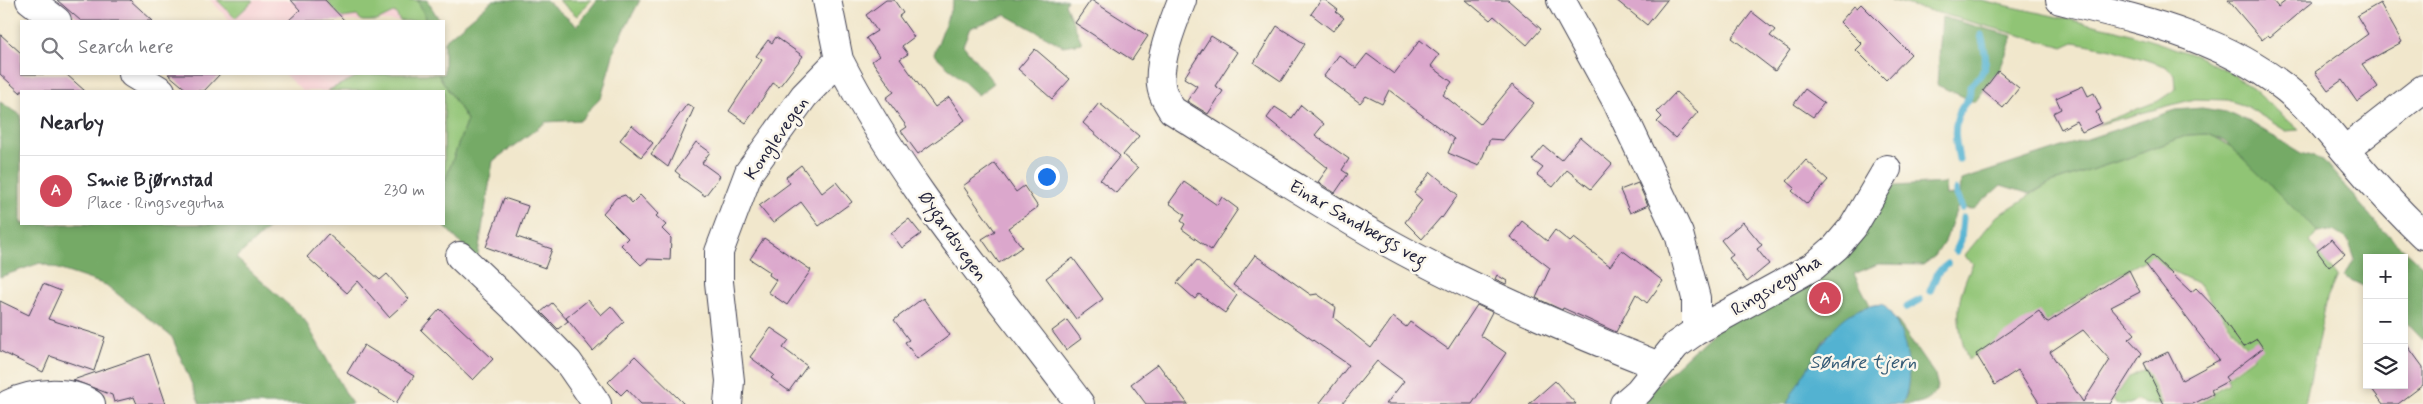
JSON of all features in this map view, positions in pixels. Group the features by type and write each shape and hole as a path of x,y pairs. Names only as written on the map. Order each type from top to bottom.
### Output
{"street":[{"path":"30,0 56,20"},
{"path":"827,0 839,60"},
{"name":"Einar Sandbergs veg","path":"1182,0 1171,30 1161,72 1161,85 1165,98 1172,110 1264,168 1413,255 1561,326 1659,366"},
{"path":"1561,0 1617,102 1679,234 1696,298 1696,331"},
{"path":"2060,0 2181,32 2248,63 2280,83 2319,119 2398,212 2423,235"},
{"name":"Konglevegen","path":"728,404 730,381 719,282 719,252 749,172 804,96 839,60"},
{"name":"Øygardsvegen","path":"839,60 863,106 942,223 1007,311 1080,404"},
{"path":"135,75 159,90"},
{"path":"2344,150 2423,89"},
{"name":"Ringsvegutua","path":"1624,404 1639,391 1676,345 1696,331 1814,266 1836,247 1853,227 1887,169"},
{"path":"460,256 568,362 597,404"},
{"path":"9,404 20,398 42,394 73,397 91,404"}],"shaded area":[{"path":"210,0 427,0 439,20 230,20"},
{"path":"285,75 373,75 335,90 301,90"}],"green space":[{"path":"217,0 252,0 253,1 235,18"},
{"path":"326,0 417,0 426,18 425,20 399,20 395,12 379,20 361,20 357,16 342,18 323,14 331,6"},
{"path":"417,0 427,0 439,20 425,20"},
{"path":"493,0 546,0 577,26 597,0 640,0 615,48 602,95 581,120 546,122 493,161 477,260 443,225 445,225 445,181 467,120 439,75 445,75 445,40"},
{"path":"558,0 591,0 577,16"},
{"path":"954,0 1067,0 1065,4 1082,43 1063,46 1006,15 970,28 963,45 994,83 978,95 934,54"},
{"path":"1891,0 1981,0 2117,30 2156,42 2197,56 2231,73 2253,89 2299,130 2286,131 2246,106 2227,100 2194,99 2093,126 2158,101 2176,89 2175,75 2165,66 2112,49 2074,42 2063,47"},
{"path":"1942,17 2013,36 2000,69 1975,102 1937,85"},
{"path":"360,75 439,75 467,120 445,181 445,90 329,90"},
{"path":"0,102 20,114 20,225 272,225 236,258 304,319 352,404 200,404 172,337 106,285 40,263 0,277"},
{"path":"2202,108 2226,112 2250,122 2301,153 2323,160 2383,231 2423,266 2423,340 2408,324 2408,254 2363,254 2363,286 2343,276 2355,259 2348,240 2333,231 2318,232 2225,141 2208,134 2188,135 2128,158 2048,184 2030,194 2001,185 1974,209 1957,208 1946,239 1935,256 1923,265 1878,264 1854,274 1870,305 1850,314 1825,338 1787,404 1636,404 1712,333 1895,186 1945,183 1946,196 1960,194 1961,180 2176,110"},
{"path":"2208,134 2238,152 2252,164 2318,232 2310,242 2337,276 2327,298 2305,404 2197,404 2214,396 2213,392 2229,383 2227,377 2254,357 2197,283 2147,259 2102,284 2045,323 2003,337 1968,360 1961,333 1959,310 1963,288 1973,263 1964,256 1997,216 2048,184 2128,158 2188,135"},
{"path":"1896,319 1935,375 1938,387 1927,399 1913,404 1901,404 1907,394 1904,347"},
{"path":"2145,369 2162,404 2144,404 2136,400 2130,404 2117,404 2103,386 2105,383 2119,392 2129,377"}],"water":[{"name":"Søndre tjern","path":"1882,304 1890,312 1897,324 1906,351 1908,380 1902,404 1787,404 1824,342 1839,323 1857,310"}],"building":[{"path":"57,0 130,0 152,20 80,20"},
{"path":"291,0 325,0 344,20 289,20 300,10"},
{"path":"886,0 894,0 903,13 899,16 914,37 902,46 908,54 900,59 935,107 949,97 965,120 918,154 901,131 907,127 886,98 894,92 872,61 879,56 866,38 877,31 866,15"},
{"path":"1091,0 1148,36 1132,60 1075,23"},
{"path":"1321,0 1325,0 1338,10 1336,12 1344,18 1333,31 1311,14"},
{"path":"1466,0 1508,0 1541,29 1527,45 1494,16 1490,20"},
{"path":"1616,0 1667,0 1647,25"},
{"path":"2228,0 2272,0 2278,7 2287,0 2314,0 2270,37 2268,35 2262,40"},
{"path":"2380,3 2402,42 2362,64 2378,87 2357,102 2342,80 2328,90 2315,72 2368,34 2357,16"},
{"path":"1861,4 1911,54 1886,80 1856,50 1862,44 1840,22 1854,6 1857,8"},
{"path":"1752,12 1775,30 1770,36 1790,50 1775,71 1732,38"},
{"path":"1277,26 1305,44 1281,81 1254,63"},
{"path":"0,34 20,52 20,75 67,75 84,90 20,90 20,92 0,74"},
{"path":"1211,36 1237,52 1215,86 1223,91 1208,114 1187,101 1197,86 1184,78"},
{"path":"776,37 803,56 779,87 773,83 746,123 729,111 762,60 756,56 768,40 772,43"},
{"path":"1420,40 1439,55 1431,66 1452,82 1443,95 1480,124 1512,85 1534,103 1503,140 1490,139 1479,166 1448,153 1454,139 1389,90 1382,104 1366,96 1360,103 1324,76 1339,55 1356,68 1367,54 1394,74"},
{"path":"1035,49 1070,79 1052,99 1018,69"},
{"path":"1998,71 2019,88 2003,108 1983,91"},
{"path":"169,75 219,75 205,90 187,90"},
{"path":"2083,86 2088,96 2094,93 2101,109 2096,112 2101,123 2082,132 2076,121 2061,129 2053,113 2061,109 2056,98"},
{"path":"1805,89 1824,103 1813,117 1794,104"},
{"path":"1676,92 1698,112 1675,138 1657,122 1662,117 1657,112"},
{"path":"1099,103 1139,136 1123,155 1138,168 1116,193 1100,180 1120,156 1083,123"},
{"path":"687,104 694,108 668,167 651,154"},
{"path":"1301,105 1324,124 1315,135 1349,159 1342,170 1348,174 1335,193 1318,182 1328,168 1267,118 1275,107 1292,118"},
{"path":"632,125 653,143 641,157 620,140"},
{"path":"1580,137 1612,164 1591,189 1567,170 1553,187 1537,175 1543,168 1532,160 1544,146 1561,160"},
{"path":"696,142 710,152 702,163 720,176 705,196 679,177 680,175 675,171"},
{"path":"1806,160 1828,180 1807,204 1792,191 1795,188 1787,181"},
{"path":"995,163 1016,192 1024,186 1038,207 1008,228 1022,247 999,263 982,239 995,231 963,186"},
{"path":"801,165 822,193 836,182 852,202 819,226 801,202 773,223 759,206 790,183 786,177"},
{"path":"1431,172 1458,195 1442,218 1422,239 1405,222 1422,200 1414,193"},
{"path":"1184,182 1217,205 1222,197 1238,209 1211,250 1182,229 1185,224 1181,221 1185,215 1169,203"},
{"path":"1638,183 1648,205 1630,213 1620,190"},
{"path":"625,195 632,203 640,195 658,214 656,216 666,225 662,229 671,238 670,260 648,259 641,265 621,245 628,238 603,213 616,198"},
{"path":"504,198 528,206 517,237 552,249 545,268 486,247"},
{"path":"909,219 921,234 902,248 891,233"},
{"path":"1522,221 1547,241 1555,230 1570,242 1574,238 1610,266 1622,250 1663,281 1647,303 1636,294 1616,332 1563,308 1562,310 1536,298 1550,268 1510,237"},
{"path":"1743,222 1762,245 1757,249 1769,264 1747,282 1729,258 1733,255 1721,240"},
{"path":"328,234 380,280 387,274 409,299 389,317 358,281 347,293 307,257"},
{"path":"764,238 811,270 787,305 768,292 776,280 769,275 770,272 750,259"},
{"path":"2332,239 2345,254 2329,267 2317,251"},
{"path":"1255,255 1311,295 1317,294 1336,307 1334,318 1371,348 1393,317 1406,327 1410,322 1448,349 1477,305 1492,312 1480,335 1506,353 1472,404 1386,404 1404,381 1377,361 1342,404 1319,404 1349,365 1233,285"},
{"path":"2152,255 2191,292 2196,288 2215,308 2243,347 2257,339 2263,348 2225,377 2228,381 2211,390 2213,394 2193,404 2164,404 2144,363 2168,352 2182,380 2219,360 2144,262"},
{"path":"1073,258 1103,299 1076,319 1046,278"},
{"path":"1197,260 1237,295 1225,313 1199,294 1195,299 1177,283"},
{"path":"2129,270 2140,292 2111,307 2135,334 2129,339 2142,353 2110,404 2040,404 2018,370 1995,385 1976,354 2039,311 2047,323","holes":["2083,330 2110,360 2083,402 2050,352"]},
{"path":"1497,275 1507,281 1506,284 1495,279"},
{"path":"43,284 61,291 48,319 105,337 94,371 50,356 43,372 0,351 0,301 29,315"},
{"path":"1826,286 1837,299 1823,310 1812,297"},
{"path":"923,298 950,335 917,359 905,342 909,340 894,320"},
{"path":"588,300 601,315 611,306 624,322 593,351 566,318"},
{"path":"552,303 568,321 558,329 541,312"},
{"path":"440,309 493,359 473,380 421,330"},
{"path":"1067,320 1081,339 1066,350 1052,331"},
{"path":"771,328 789,340 783,348 807,366 789,391 771,378 774,375 750,357"},
{"path":"364,345 414,376 396,403 347,373"},
{"path":"2408,346 2423,367 2423,385 2398,404 2383,404 2372,389 2408,389"},
{"path":"149,354 166,404 137,404 134,397 114,402 112,395 73,380"},
{"path":"635,356 684,404 641,404 627,389 621,395 608,382"},
{"path":"1158,364 1188,404 1146,404 1131,384"},
{"path":"1555,381 1576,404 1529,404"}],"waterway":[{"path":"1959,159 1955,135 1956,123 1960,111 1968,98 1970,86 1984,68 1985,50 1981,35"},
{"path":"1956,190 1956,195 1962,208"},
{"path":"1956,251 1961,240 1963,218"},
{"path":"1930,291 1938,272 1948,264"},
{"path":"1907,307 1920,300"}],"place":[{"name":"Smie Bjørnstad","path":"1825,298"}]}
